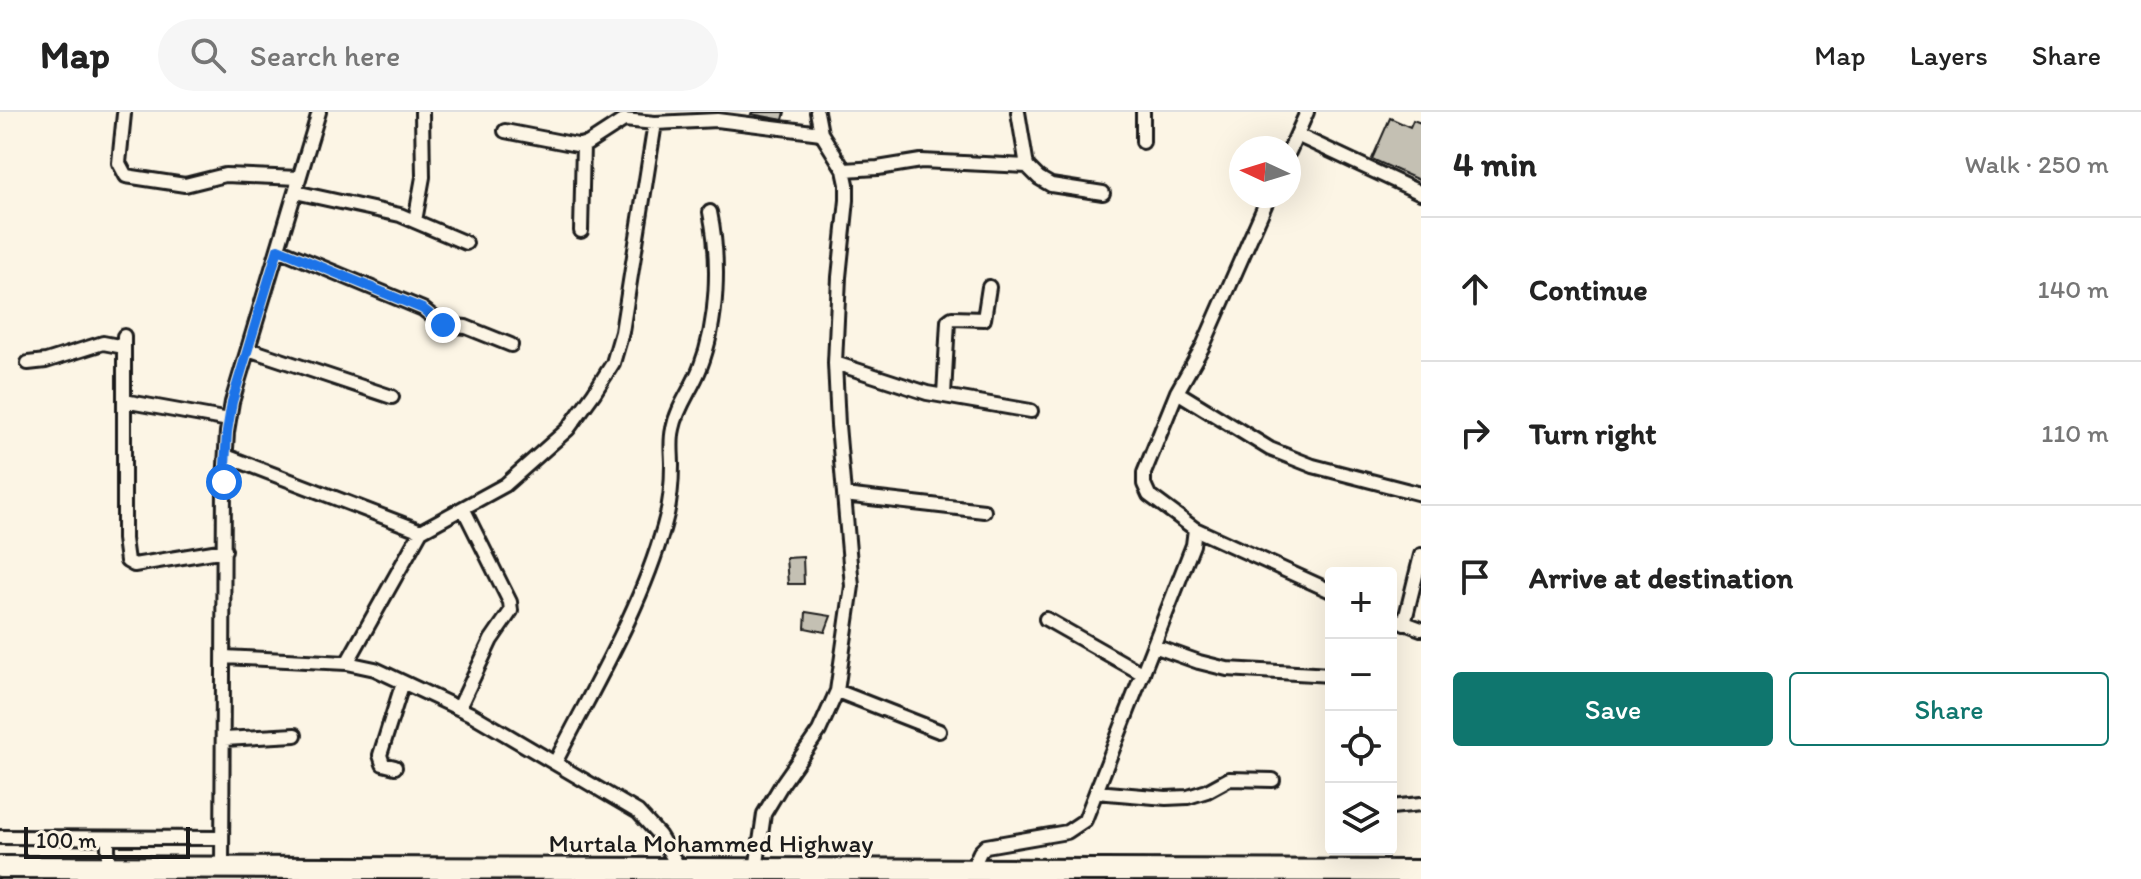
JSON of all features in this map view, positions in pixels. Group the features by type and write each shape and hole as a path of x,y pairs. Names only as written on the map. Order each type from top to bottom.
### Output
{"highway":[{"name":"Murtala Mohammed Highway","path":"0,867 1421,871"}],"street":[{"path":"222,866 226,456 229,420 319,112"},
{"path":"415,221 423,177 422,112"},
{"path":"756,870 764,814 819,731 837,691 852,586 835,363 847,200 844,170 821,133 817,112"},
{"path":"1018,112 1027,166 1039,178 1051,185 1103,193"},
{"path":"1143,112 1143,142"},
{"path":"1307,112 1297,135 1421,193"},
{"path":"124,114 119,163 126,176 185,185 225,175 299,178"},
{"path":"505,131 577,145 624,120 655,123 717,120 821,133"},
{"path":"347,663 421,531 505,485 568,429 613,363 622,332 655,123"},
{"path":"581,231 583,144"},
{"path":"844,170 921,161 1027,166"},
{"path":"295,192 400,215 466,243"},
{"path":"1264,208 1203,346 1177,392 1144,473 1144,484 1149,495 1195,529 1325,588"},
{"path":"555,763 628,620 664,527 671,497 672,431 676,416 699,372 710,332 716,261 710,212"},
{"path":"278,249 423,309 443,325 466,327 511,345"},
{"path":"944,395 948,321 952,318 984,319 989,287"},
{"path":"28,363 103,343 124,341 124,539 127,561 134,565 225,550"},
{"path":"248,349 392,397"},
{"path":"835,363 927,393 1031,411"},
{"path":"1177,392 1270,449 1313,466 1421,494"},
{"path":"124,401 229,420"},
{"path":"226,456 421,531"},
{"path":"844,495 984,511"},
{"path":"459,708 491,640 511,611 510,602 463,508"},
{"path":"972,869 986,846 1067,832 1085,820 1193,545 1195,529"},
{"path":"1404,624 1421,555"},
{"path":"1046,619 1143,674"},
{"path":"1397,621 1421,629"},
{"path":"1154,646 1227,669 1325,675"},
{"path":"224,657 347,663 375,669 459,708 638,812 659,835 680,869"},
{"path":"395,767 383,764 380,755 403,682"},
{"path":"837,691 939,731"},
{"path":"224,739 295,735"},
{"path":"1096,792 1188,797 1229,779 1273,780"},
{"path":"1397,806 1421,804"},
{"path":"0,837 222,838"},
{"path":"108,838 108,867"}],"building":[{"path":"752,112 785,112 783,120"},
{"path":"1390,118 1410,127 1413,120 1421,123 1421,181 1372,159"},
{"path":"803,557 804,584 788,584 786,558"},
{"path":"806,612 831,616 825,632 805,628"}],"route":[{"path":"224,482 232,402 278,249 423,309 443,325"}]}
